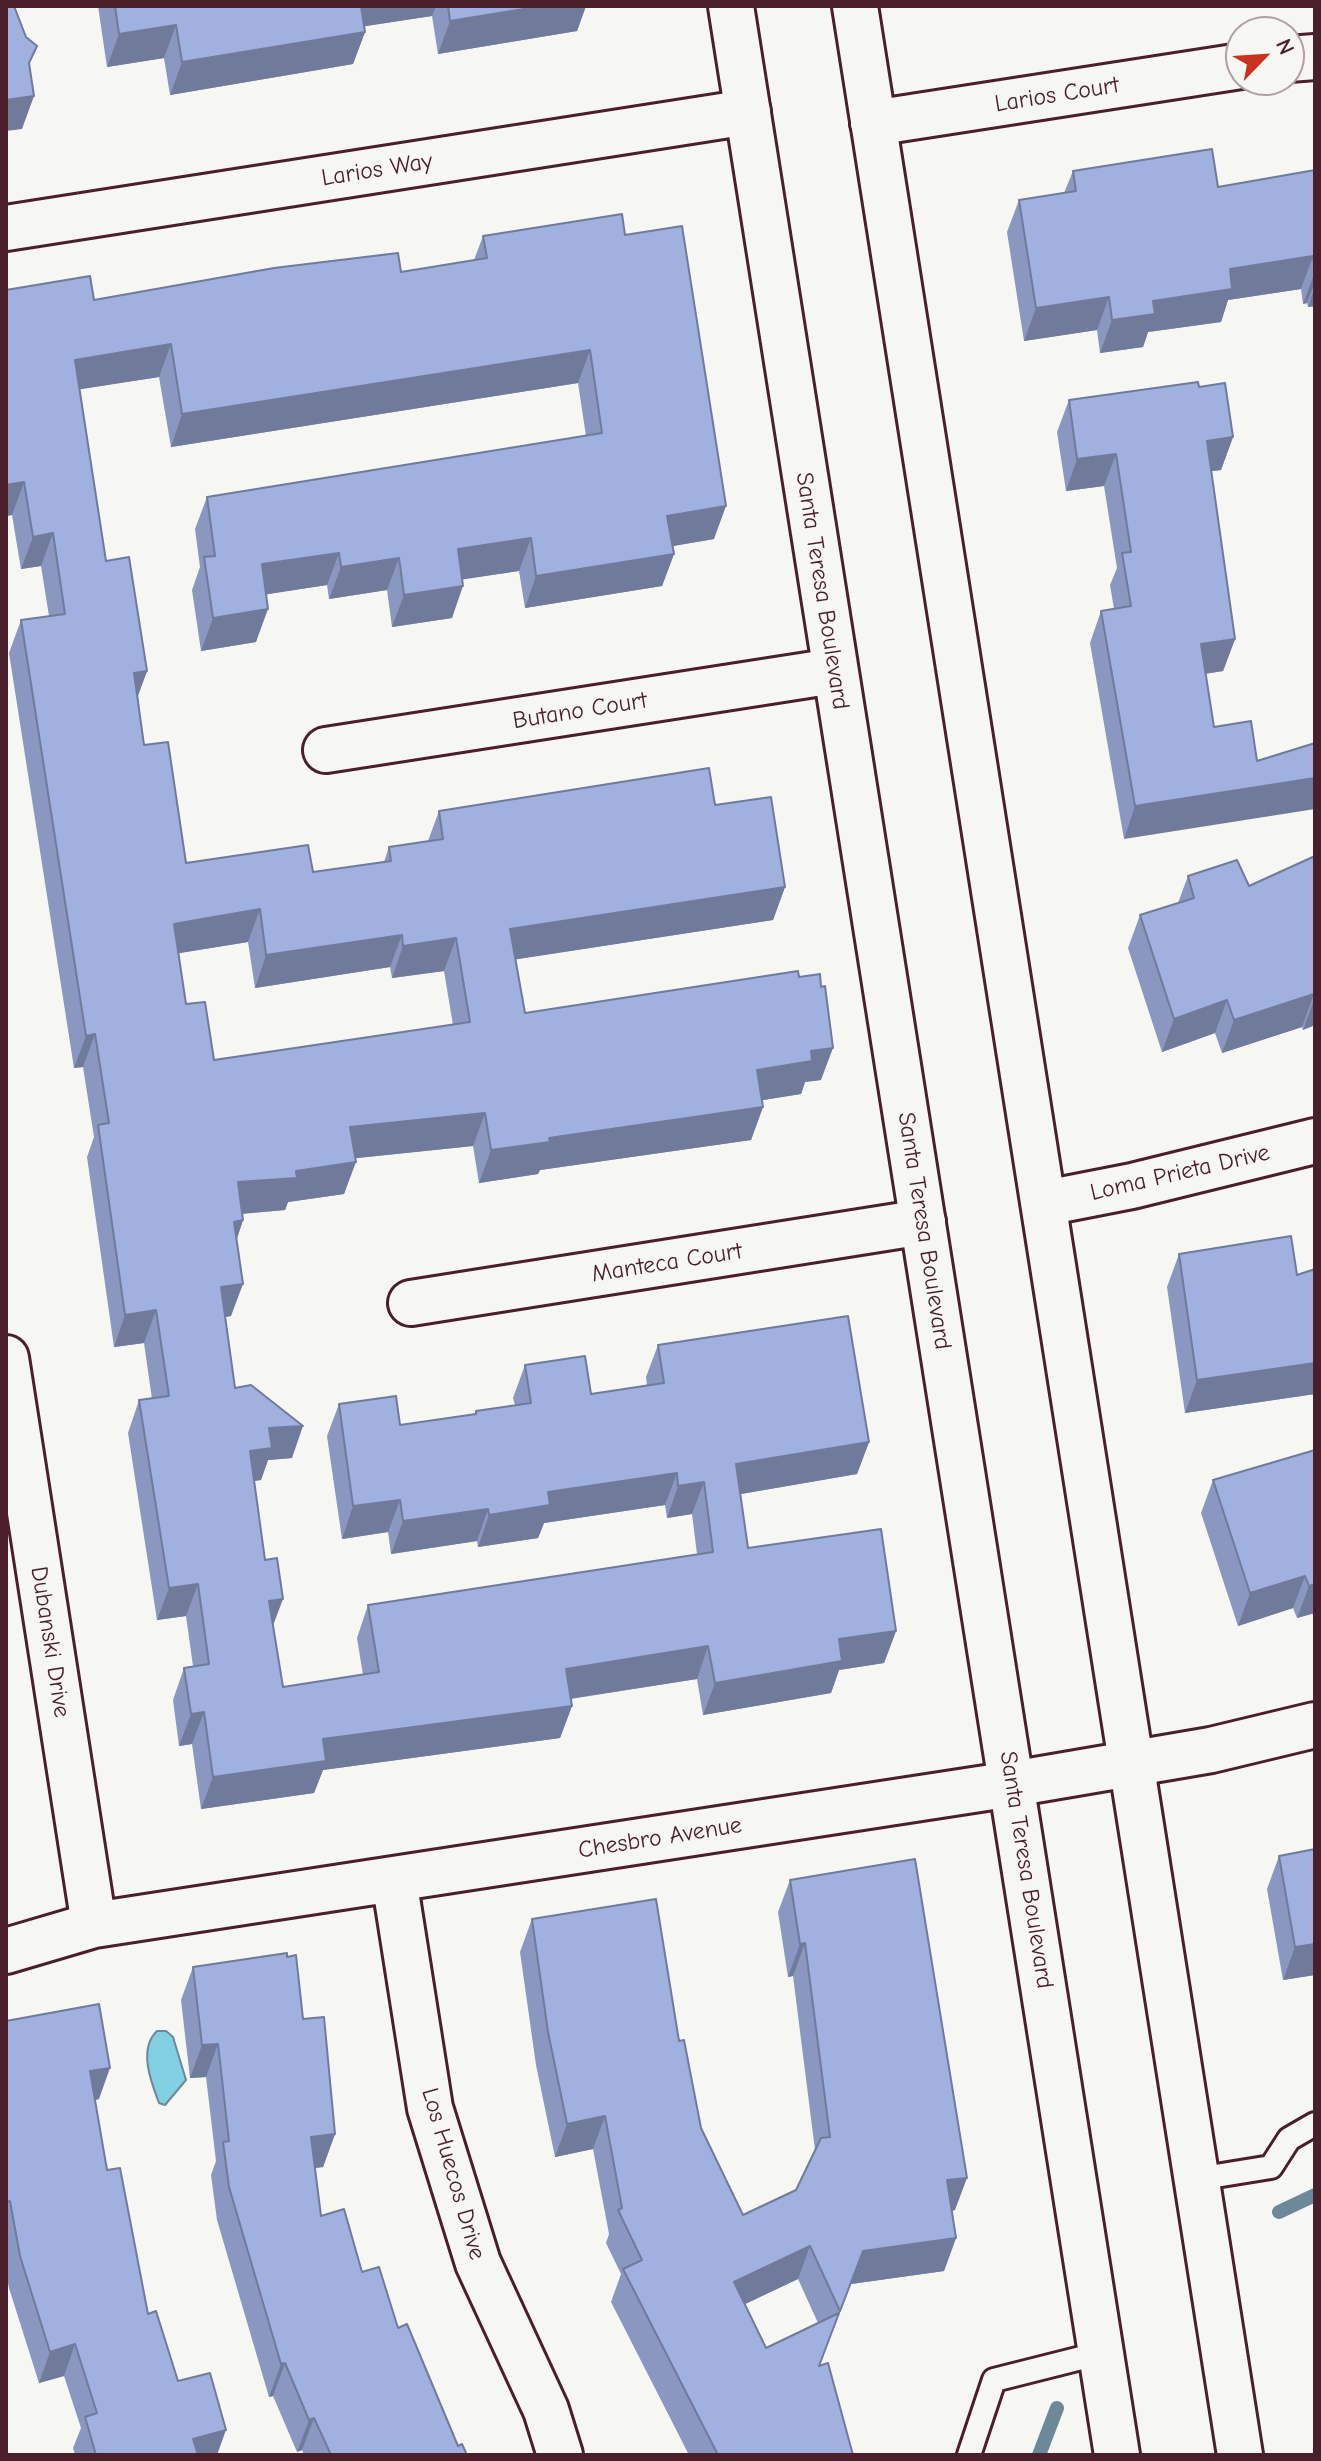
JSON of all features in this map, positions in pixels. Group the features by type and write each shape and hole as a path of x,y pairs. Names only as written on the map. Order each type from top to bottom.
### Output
{"street":[{"name":"Santa Teresa Boulevard","path":"731,6 1117,2455"},
{"path":"855,6 1240,2455"},
{"name":"Larios Court","path":"873,123 1225,68"},
{"name":"Larios Way","path":"6,228 748,112"},
{"name":"Butano Court","path":"326,750 834,671"},
{"name":"Loma Prieta Drive","path":"1045,1203 1132,1186 1315,1141"},
{"name":"Manteca Court","path":"411,1303 923,1222"},
{"name":"Dubanski Drive","path":"6,1358 94,1925"},
{"name":"Chesbro Avenue","path":"6,1951 94,1925 1012,1784 1211,1750 1315,1725"},
{"name":"Los Huecos Drive","path":"394,1879 430,2108 478,2263 546,2410 560,2455"}],"lane":[{"path":"1197,2179 1271,2167 1289,2139 1315,2124"},
{"path":"969,2455 994,2380 1101,2353"}],"water":[{"path":"157,2031 166,2031 173,2037 186,2080 165,2105 159,2103 148,2066 148,2047"}],"building":[{"path":"6,6 14,6 26,37 37,46 29,63 34,96 6,100"},
{"path":"115,6 361,6 365,32 182,62 176,25 119,34"},
{"path":"448,6 542,6 450,21"},
{"path":"1212,149 1218,187 1315,170 1315,270 1313,256 1230,269 1232,289 1153,301 1155,314 1112,320 1109,297 1036,308 1019,200 1076,191 1073,171"},
{"path":"622,214 625,235 682,226 726,506 667,516 674,554 536,576 531,538 458,549 463,586 404,595 399,558 341,567 339,553 262,564 268,609 213,618 204,557 215,556 207,497 602,433 590,350 182,414 171,344 75,360 106,561 129,557 147,671 134,673 144,745 168,742 186,863 308,845 313,872 391,861 389,847 443,839 439,811 709,768 715,805 771,797 785,887 510,929 525,1013 798,971 799,977 820,974 821,987 825,986 833,1048 811,1051 812,1061 757,1070 763,1107 549,1138 550,1142 491,1150 485,1113 350,1127 356,1162 296,1171 297,1178 238,1182 243,1220 234,1222 243,1284 221,1287 235,1388 251,1385 303,1426 269,1428 272,1448 250,1451 265,1560 277,1558 283,1599 269,1601 283,1687 379,1672 368,1605 713,1552 704,1482 678,1486 677,1473 548,1492 550,1505 489,1515 488,1509 403,1521 400,1500 353,1506 339,1404 396,1396 400,1425 476,1414 476,1411 531,1403 525,1365 585,1356 591,1394 664,1383 658,1345 848,1316 869,1442 736,1464 748,1548 881,1529 896,1631 839,1639 842,1661 715,1683 708,1646 566,1669 572,1706 323,1739 326,1761 213,1777 204,1712 191,1714 184,1668 209,1664 198,1584 169,1588 139,1400 169,1396 156,1310 125,1315 98,1125 109,1123 95,1034 86,1036 21,620 65,614 53,533 33,537 24,482 6,485 6,290 90,276 94,300 274,268 398,253 401,272 487,258 483,236","holes":["260,909 266,955 402,935 403,946 456,938 470,1022 214,1060 205,1002 186,1004 174,924"]},
{"path":"1198,382 1199,387 1225,383 1233,437 1207,441 1235,639 1201,644 1214,727 1251,721 1257,761 1315,743 1315,778 1135,806 1101,611 1131,606 1122,553 1131,552 1116,454 1077,459 1069,400"},
{"path":"1315,856 1315,997 1314,994 1234,1020 1227,1000 1174,1019 1140,915 1194,898 1188,876 1237,860 1249,886"},
{"path":"1291,1236 1297,1275 1315,1269 1315,1363 1197,1380 1179,1254"},
{"path":"1315,1450 1315,1584 1309,1586 1305,1576 1250,1593 1213,1480"},
{"path":"1315,1849 1315,1944 1295,1947 1279,1856"},
{"path":"915,1859 967,2178 947,2180 956,2238 863,2251 840,2311 810,2246 734,2282 766,2348 839,2313 819,2366 828,2363 853,2455 718,2455 623,2269 642,2260 618,2210 622,2208 605,2116 567,2124 548,2032 532,1919 656,1899 679,2041 684,2040 701,2128 743,2215 796,2190 821,2138 830,2137 805,1943 800,1944 790,1880"},
{"path":"287,1953 287,1957 296,1955 303,2019 324,2017 335,2134 311,2137 321,2216 344,2209 362,2272 379,2267 398,2328 407,2324 458,2446 462,2444 467,2455 331,2455 314,2418 309,2420 285,2363 281,2364 229,2187 223,2142 229,2141 218,2044 202,2045 193,1967"},
{"path":"99,2004 110,2068 90,2071 107,2170 120,2168 148,2314 156,2311 178,2381 210,2373 226,2430 193,2439 198,2455 96,2455 85,2417 97,2413 75,2344 50,2352 20,2256 10,2201 6,2202 6,2021"}],"waterway":[{"path":"1279,2212 1315,2195"},
{"path":"1039,2455 1057,2408"}]}
